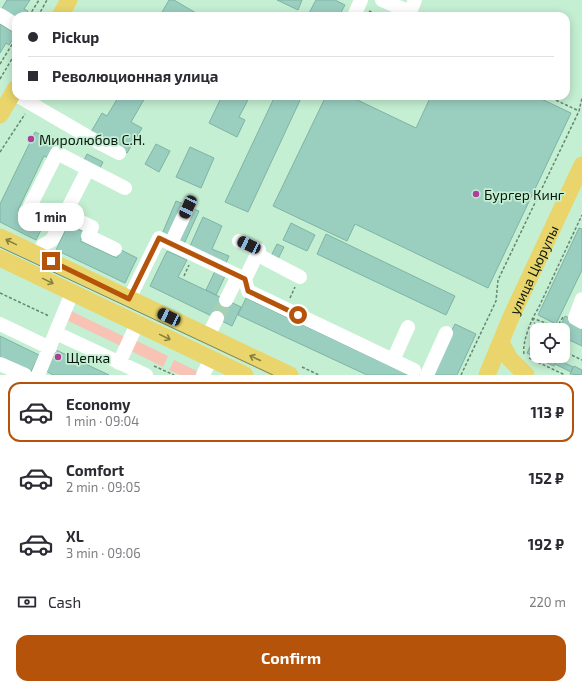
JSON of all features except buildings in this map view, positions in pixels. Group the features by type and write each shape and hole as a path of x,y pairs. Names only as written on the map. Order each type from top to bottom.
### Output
{"main road":[{"path":"62,12 69,0"},
{"path":"1,110 12,98"},
{"name":"улица Цюрупы","path":"487,375 511,317 582,165"},
{"path":"0,237 290,375"},
{"path":"0,258 245,375"},
{"path":"500,343 510,359 526,375"}],"street":[{"path":"356,12 361,0"},
{"path":"382,0 413,6"},
{"path":"0,15 12,22"},
{"path":"27,100 52,116 119,153"},
{"path":"115,249 88,236 92,227 30,206 57,153 125,188"},
{"path":"38,255 43,245 52,240 88,169"},
{"path":"171,243 188,207"},
{"path":"129,299 159,238 242,278 248,291 421,373 446,333"},
{"path":"226,300 242,278 259,250 239,241"},
{"path":"256,254 300,277"},
{"path":"38,375 72,293"},
{"path":"578,320 582,299"},
{"path":"208,336 217,318"},
{"path":"0,324 50,348"},
{"path":"120,363 137,324"},
{"path":"58,327 120,363 146,375"},
{"path":"393,360 408,327"},
{"path":"203,375 210,359"},
{"path":"0,364 25,375"}],"path":[{"path":"32,12 39,0"},
{"path":"40,12 47,0"},
{"path":"0,64 12,44"},
{"path":"0,79 12,59"},
{"path":"462,375 496,301 498,280 579,111 582,98"},
{"path":"555,100 579,111"},
{"path":"0,152 27,111"},
{"path":"565,375 528,358 524,354 523,349 532,318 538,310 582,215"},
{"path":"284,309 300,277"},
{"path":"0,293 58,327"},
{"path":"532,318 557,327 565,314 578,320"},
{"path":"532,318 534,323"},
{"path":"570,354 582,360"}],"shaded area":[{"path":"71,311 125,337 121,346 66,320"},
{"path":"135,340 168,356 163,367 131,351"},
{"path":"174,360 199,372 197,375 180,375 169,370"}],"tunnel":[{"path":"217,318 226,300"}],"tram line":[{"path":"0,247 273,375"}],"place":[{"name":"Миролюбов С.Н.","path":"31,139"},
{"name":"Бургер Кинг","path":"476,194"},
{"name":"Щепка","path":"58,357"}],"route":[{"path":"51,261 129,299 159,238 245,279 248,291 298,315"}]}
